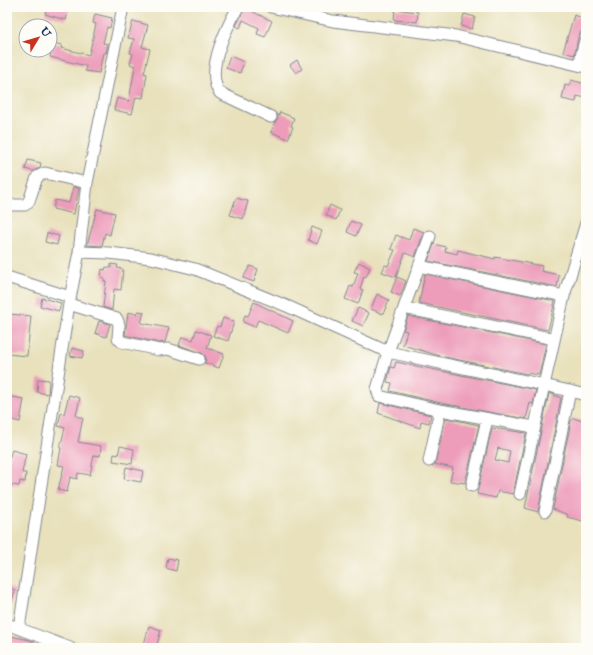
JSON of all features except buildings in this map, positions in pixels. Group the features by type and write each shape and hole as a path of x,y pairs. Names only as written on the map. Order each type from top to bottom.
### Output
{"street":[{"path":"19,628 70,300 79,252 87,183 123,7"},
{"path":"238,7 223,38 217,57 216,77 218,90 220,93 271,117"},
{"path":"271,7 334,21 456,36 547,59 582,66 586,36"},
{"path":"7,205 25,205 29,201 37,177 45,173 87,183"},
{"path":"520,494 564,296 586,223"},
{"path":"430,236 388,352 377,389 378,396 440,410 534,427"},
{"path":"79,252 109,253 151,258 195,269 289,307 388,352 586,394"},
{"path":"419,266 564,296"},
{"path":"7,277 117,319 119,325 118,338 122,342 159,350 170,350 199,359"},
{"path":"404,308 554,338"},
{"path":"545,511 570,391"},
{"path":"429,461 440,410"},
{"path":"472,486 487,419"},
{"path":"7,624 70,648"}]}
